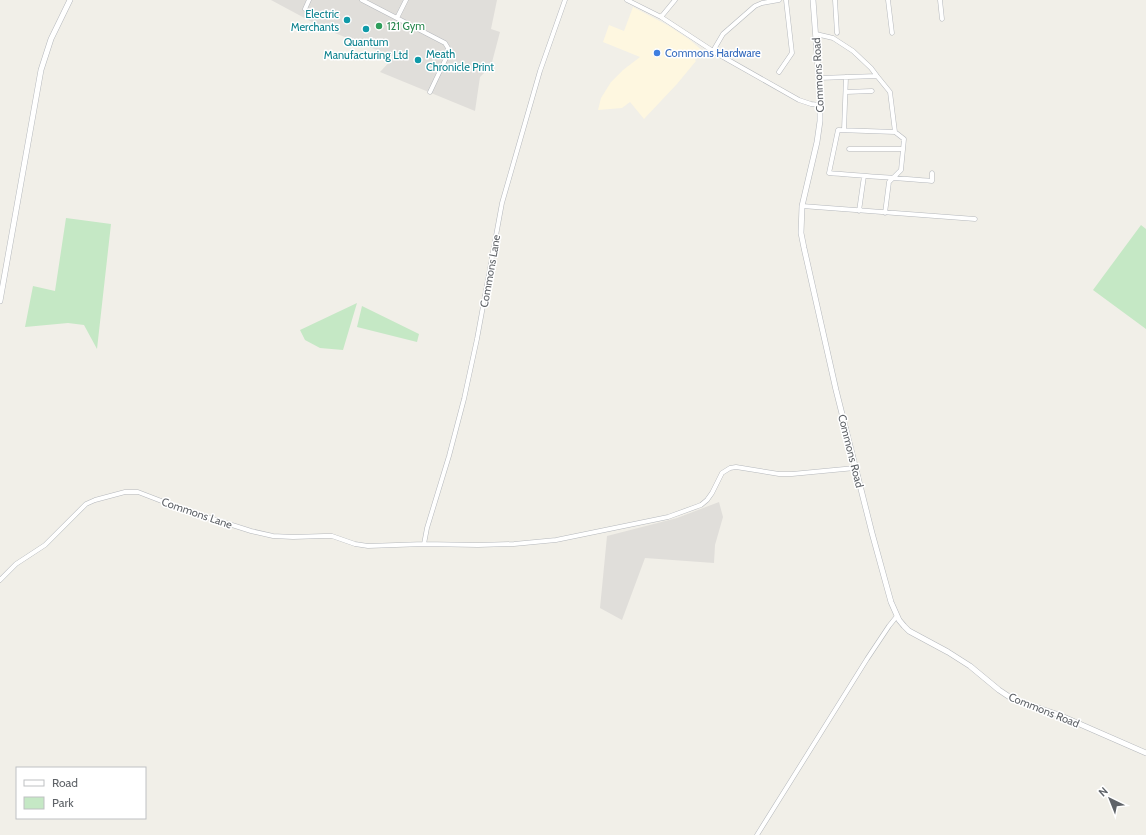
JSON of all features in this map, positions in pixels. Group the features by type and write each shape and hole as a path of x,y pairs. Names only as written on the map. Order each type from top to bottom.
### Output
{"street":[{"path":"0,300 42,70 51,39 70,0"},
{"path":"304,9 309,0"},
{"path":"362,0 445,43 448,48 448,54 430,92"},
{"path":"397,18 406,0"},
{"name":"Commons Lane","path":"424,544 427,528 449,456 465,396 502,203 540,71 565,0"},
{"path":"628,0 661,17 713,51 800,100 806,103 820,105"},
{"path":"661,17 675,0"},
{"path":"713,51 723,34 756,6 762,3 779,0"},
{"path":"779,72 792,53 786,0"},
{"name":"Commons Road","path":"813,0 819,78 820,121 817,142 802,206 801,233 855,468 891,602 897,616 909,630 970,666 1008,696 1059,715 1146,753"},
{"path":"835,0 837,32"},
{"path":"888,0 892,33"},
{"path":"940,0 942,19"},
{"path":"816,34 833,38 852,51 871,68 890,92 895,132"},
{"path":"819,78 877,76"},
{"path":"844,130 846,77"},
{"path":"846,92 872,91"},
{"path":"885,212 889,182 893,178 901,170 904,139 895,132 838,130 828,173 864,176 893,178 932,181 932,173"},
{"path":"849,150 903,149"},
{"path":"859,211 864,176"},
{"path":"802,206 974,219"},
{"name":"Commons Lane","path":"0,580 16,564 45,545 86,504 125,492 138,492 251,531 273,536 332,536 355,544 368,546 424,544 478,545 544,542 668,517 701,505 712,493 722,473 736,466 778,474 855,468"},
{"path":"758,835 867,659 897,616"}],"shaded area":[{"path":"271,0 497,0 491,29 500,32 491,66 480,77 475,111 380,72 394,57 325,29"},
{"path":"633,7 669,26 690,40 704,52 695,60 696,61 677,84 644,119 630,102 622,108 598,110 601,98 611,82 623,70 640,57 603,42 609,25 624,31"},
{"path":"719,502 723,517 715,545 714,563 645,558 622,620 600,608 607,536 677,518"}],"green space":[{"path":"66,218 111,224 97,349 84,325 68,323 25,327 33,286 55,291"},
{"path":"1141,225 1146,229 1146,329 1093,290"},
{"path":"357,303 343,350 320,348 305,340 300,330"},
{"path":"362,306 419,334 417,342 357,327"}],"place":[{"name":"Electric Merchants","path":"347,20"},
{"name":"121 Gym","path":"379,26"},
{"name":"Quantum Manufacturing Ltd","path":"366,29"},
{"name":"Commons Hardware","path":"657,53"},
{"name":"Meath Chronicle Print","path":"418,60"}]}
